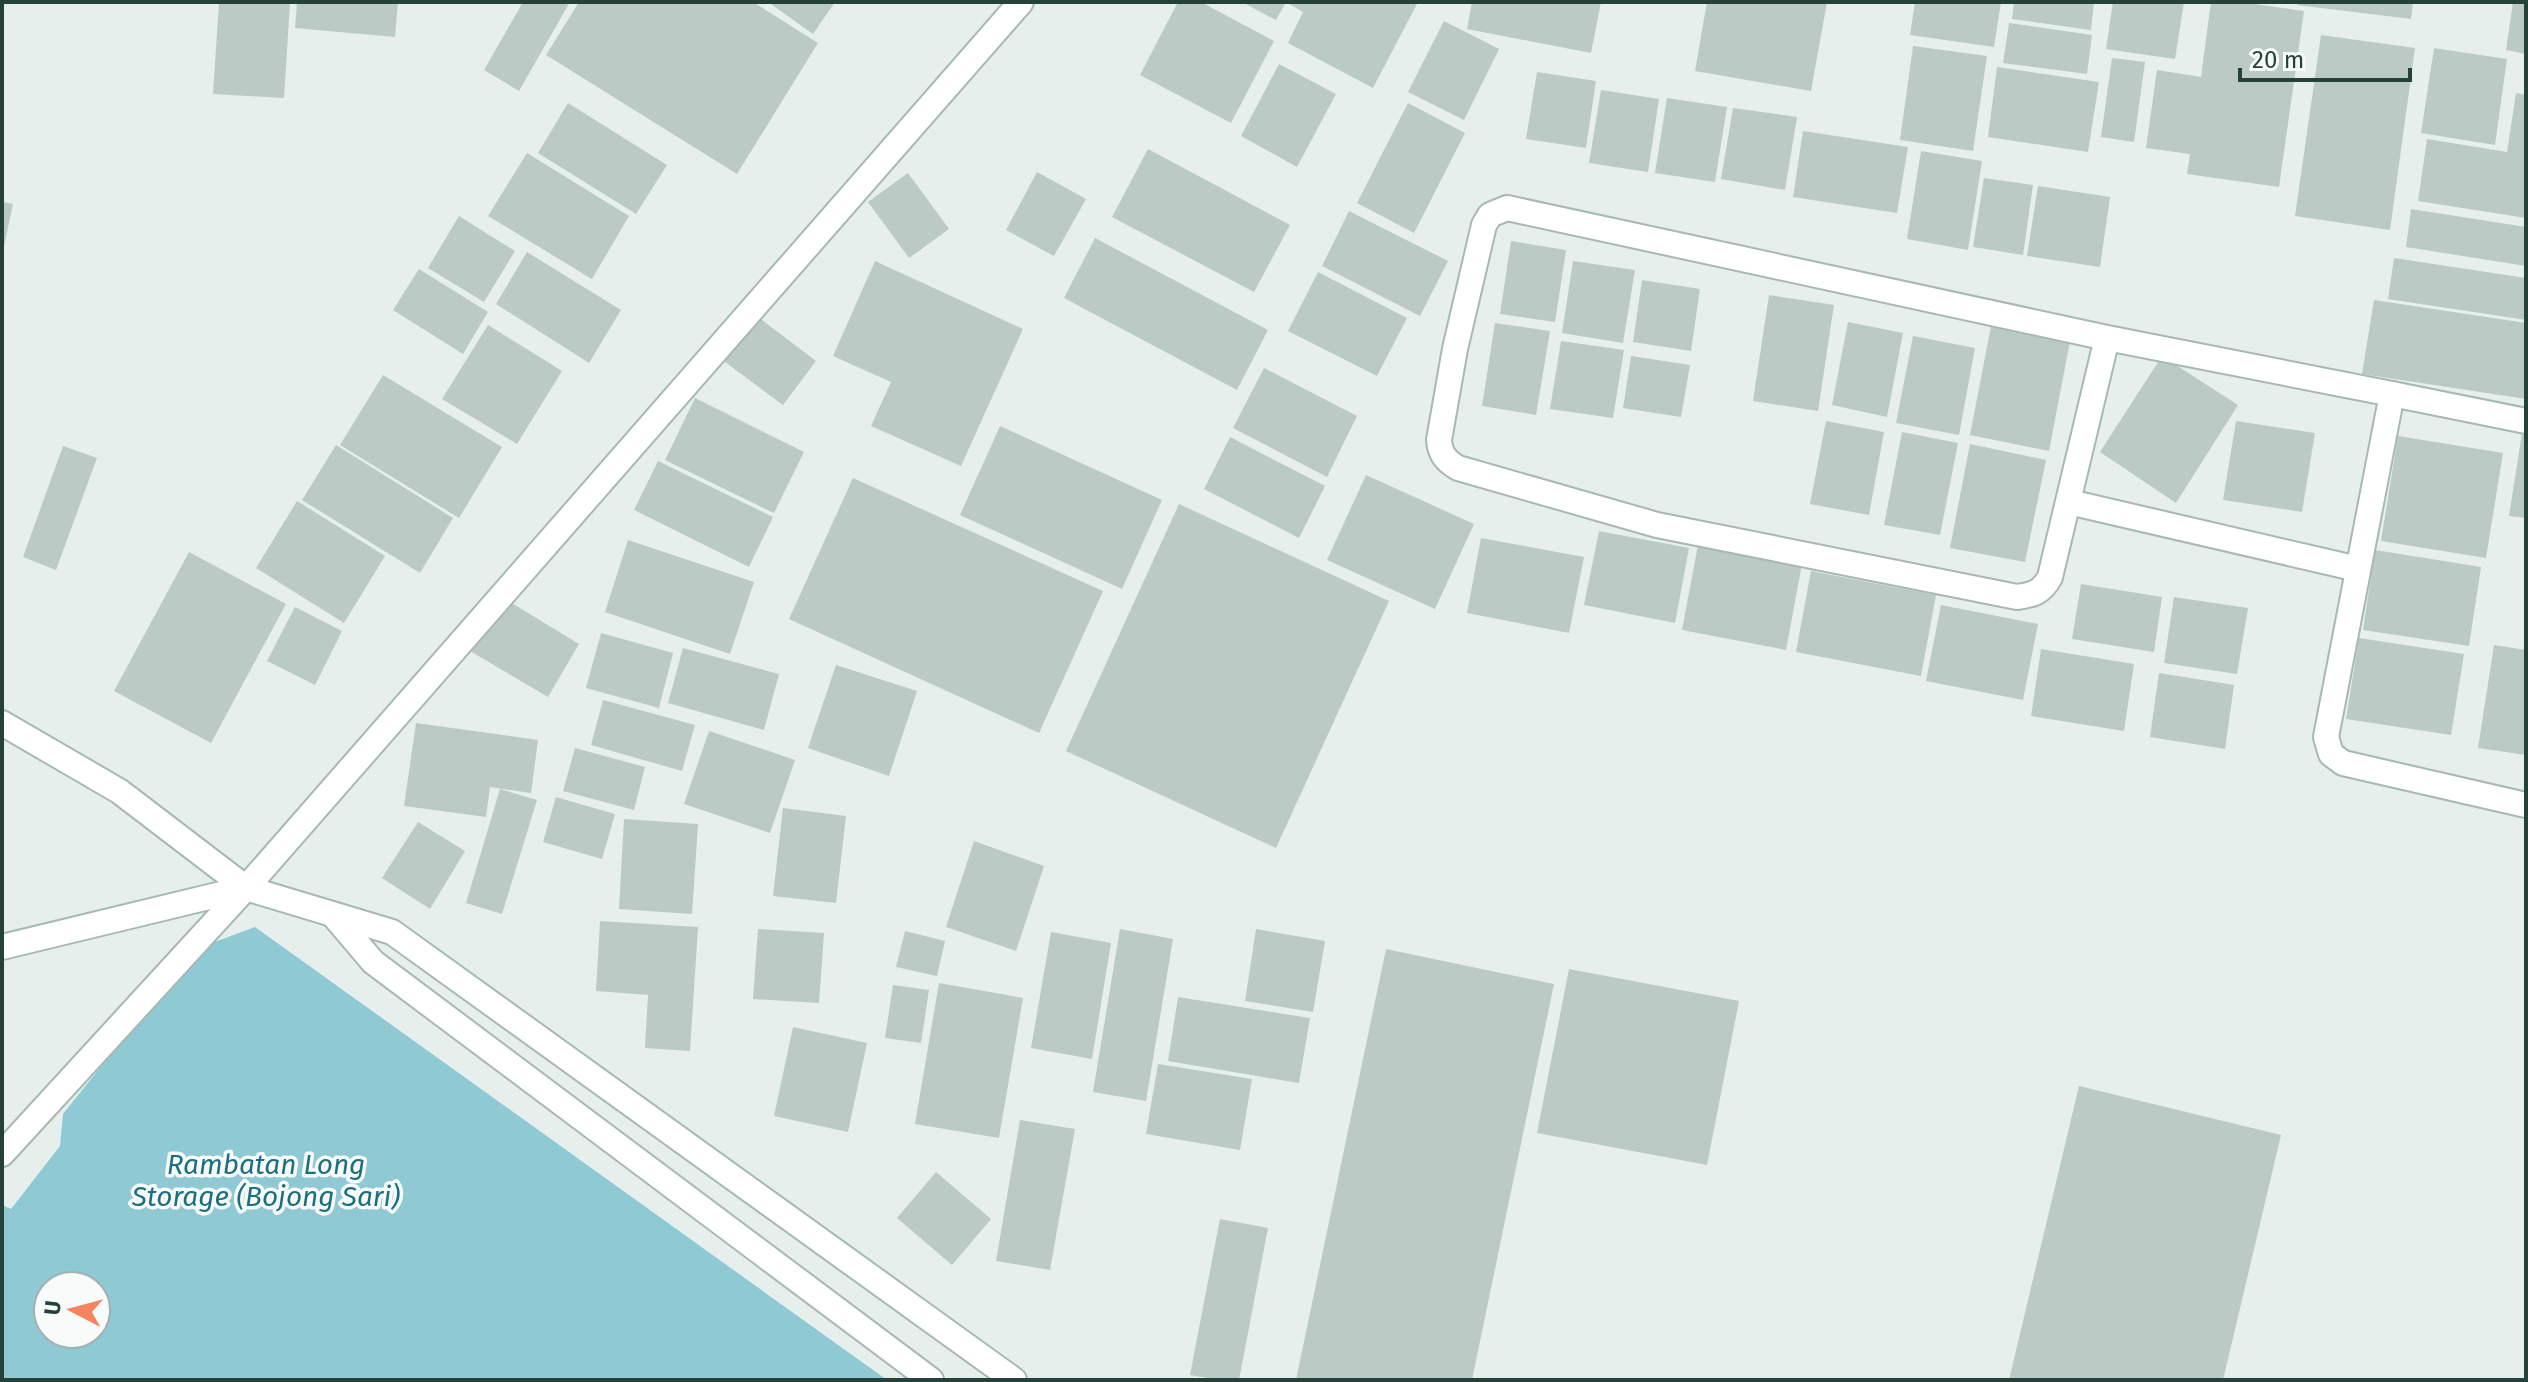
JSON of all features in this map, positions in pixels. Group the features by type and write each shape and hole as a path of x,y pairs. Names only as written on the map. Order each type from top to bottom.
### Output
{"street":[{"path":"2,1154 246,888 1021,2"},
{"path":"2107,338 2050,577 2038,593 2017,597 1657,525 1458,468 1440,451 1439,440 1455,349 1484,225 1490,215 1507,208 2107,338 2526,421"},
{"path":"2392,394 2326,737 2331,754 2343,763 2526,805"},
{"path":"2069,502 2358,569"},
{"path":"2,723 119,791 246,888 392,932 1014,1380"},
{"path":"2,947 246,888"},
{"path":"334,916 373,962 931,1380"}],"water":[{"name":"Rambatan Long Storage (Bojong Sari)","path":"255,927 887,1380 2,1380 2,1205 11,1209 60,1146 63,1114 162,990 212,943"}],"building":[{"path":"219,2 290,2 284,98 213,94"},
{"path":"297,2 398,2 395,37 295,28"},
{"path":"523,2 570,2 519,91 484,70"},
{"path":"579,2 753,2 818,43 737,174 546,55"},
{"path":"768,2 835,2 813,34"},
{"path":"1178,2 1201,2 1274,41 1231,123 1140,75"},
{"path":"1242,2 1286,2 1276,20"},
{"path":"1286,2 1418,2 1373,88 1288,43 1303,12"},
{"path":"1472,2 1601,2 1591,53 1467,29"},
{"path":"1707,2 1827,2 1811,91 1695,71"},
{"path":"1915,2 2001,2 1994,47 1910,35"},
{"path":"2014,2 2094,2 2091,30 2012,19"},
{"path":"2113,2 2184,2 2175,59 2106,49"},
{"path":"2211,2 2241,2 2304,11 2279,187 2187,174 2190,154 2146,148 2157,70 2201,77"},
{"path":"2297,2 2413,2 2411,19 2297,5"},
{"path":"2513,2 2526,2 2526,54 2506,50"},
{"path":"1444,21 1499,49 1464,120 1408,92"},
{"path":"2009,23 2092,35 2087,74 2003,63"},
{"path":"2321,35 2415,48 2390,230 2295,216"},
{"path":"1913,46 1987,56 1973,151 1900,140"},
{"path":"2434,48 2507,59 2495,145 2421,133"},
{"path":"2112,58 2145,62 2134,142 2101,137"},
{"path":"1279,64 1336,94 1297,167 1241,136"},
{"path":"1997,67 2099,82 2088,152 1988,137"},
{"path":"1537,72 1596,81 1586,148 1526,139"},
{"path":"1601,90 1659,99 1648,172 1589,163"},
{"path":"2516,93 2526,95 2526,218 2418,201 2427,139 2507,152"},
{"path":"1667,98 1727,107 1715,182 1655,173"},
{"path":"568,103 667,165 636,214 538,153"},
{"path":"1408,103 1465,133 1414,233 1357,203"},
{"path":"1733,108 1797,117 1785,190 1721,179"},
{"path":"1803,131 1908,147 1897,213 1793,197"},
{"path":"1148,149 1290,225 1254,292 1112,217"},
{"path":"1921,151 1982,161 1968,250 1907,239"},
{"path":"527,153 629,216 592,279 488,216"},
{"path":"1037,172 1086,199 1054,256 1006,230"},
{"path":"908,173 949,229 909,258 868,202"},
{"path":"1984,178 2033,185 2023,255 1973,247"},
{"path":"2038,186 2110,197 2100,267 2027,256"},
{"path":"2,202 13,204 3,251 2,251"},
{"path":"2411,209 2526,227 2526,266 2406,247"},
{"path":"1349,211 1448,261 1420,316 1322,266"},
{"path":"459,216 515,251 484,302 428,268"},
{"path":"1095,238 1268,330 1237,390 1064,298"},
{"path":"1511,241 1566,250 1555,322 1500,314"},
{"path":"527,252 621,310 589,363 496,304"},
{"path":"2394,258 2526,278 2526,320 2388,299"},
{"path":"875,261 1023,329 961,466 871,426 891,382 833,356"},
{"path":"1573,261 1635,270 1623,343 1562,333"},
{"path":"419,269 488,312 463,354 393,310"},
{"path":"1318,272 1407,318 1377,376 1288,331"},
{"path":"1642,280 1700,289 1691,351 1633,342"},
{"path":"1769,295 1834,305 1818,411 1753,401"},
{"path":"2374,300 2526,323 2526,399 2362,374"},
{"path":"750,311 816,361 783,405 717,356"},
{"path":"1848,322 1903,333 1887,417 1832,405"},
{"path":"1495,323 1550,331 1536,415 1482,406"},
{"path":"488,325 562,371 517,444 442,399"},
{"path":"1991,326 2070,341 2049,451 1970,435"},
{"path":"1913,336 1975,348 1959,435 1896,423"},
{"path":"1561,341 1624,350 1613,418 1550,409"},
{"path":"1631,356 1690,365 1681,417 1623,408"},
{"path":"2162,356 2238,405 2176,503 2100,452"},
{"path":"1264,368 1357,416 1327,477 1233,428"},
{"path":"383,375 502,447 459,518 340,445"},
{"path":"695,398 804,452 774,513 665,460"},
{"path":"1826,421 1884,432 1869,515 1810,504"},
{"path":"2236,421 2315,433 2302,512 2223,500"},
{"path":"1000,426 1162,500 1122,589 960,515"},
{"path":"1902,432 1958,443 1940,535 1884,525"},
{"path":"2522,433 2526,434 2526,518 2509,516"},
{"path":"2398,436 2503,453 2486,558 2381,541"},
{"path":"1230,437 1325,486 1299,538 1204,489"},
{"path":"1970,444 2046,460 2025,562 1950,548"},
{"path":"336,445 453,518 420,573 302,500"},
{"path":"63,446 97,458 56,570 23,557"},
{"path":"658,461 773,517 749,567 634,510"},
{"path":"1366,475 1474,524 1435,609 1327,560"},
{"path":"853,478 1103,591 1039,733 789,619"},
{"path":"297,501 385,556 344,623 256,568"},
{"path":"1179,504 1389,601 1276,848 1066,751"},
{"path":"1599,531 1689,548 1675,623 1584,605"},
{"path":"1481,538 1584,557 1569,633 1467,613"},
{"path":"628,540 754,582 730,654 605,612"},
{"path":"1698,545 1802,564 1786,650 1682,630"},
{"path":"2375,550 2481,567 2469,646 2363,630"},
{"path":"189,552 286,604 211,743 114,691"},
{"path":"1811,571 1936,595 1921,676 1796,652"},
{"path":"2081,584 2162,597 2154,652 2072,639"},
{"path":"502,597 579,644 548,697 470,651"},
{"path":"2174,597 2248,608 2237,674 2164,663"},
{"path":"1941,605 2038,624 2023,700 1926,681"},
{"path":"295,607 342,631 315,685 267,661"},
{"path":"601,633 673,653 659,708 586,688"},
{"path":"2359,638 2464,654 2451,735 2346,719"},
{"path":"2494,645 2526,650 2526,755 2478,748"},
{"path":"683,648 779,674 764,730 668,703"},
{"path":"2041,649 2134,664 2124,731 2031,716"},
{"path":"836,665 917,691 889,776 808,748"},
{"path":"2159,673 2234,685 2225,749 2150,737"},
{"path":"603,700 695,725 682,771 591,745"},
{"path":"416,723 538,740 531,793 490,787 486,817 404,806"},
{"path":"709,731 795,760 770,833 684,804"},
{"path":"575,748 645,767 634,810 563,791"},
{"path":"500,789 537,800 502,914 466,903"},
{"path":"556,797 615,814 602,859 543,842"},
{"path":"783,808 846,816 836,903 773,896"},
{"path":"624,819 698,824 692,914 619,909"},
{"path":"418,822 465,851 430,909 382,878"},
{"path":"974,841 1044,866 1016,951 946,927"},
{"path":"600,921 698,927 690,1051 645,1048 648,995 596,991"},
{"path":"758,929 824,933 819,1003 753,999"},
{"path":"1120,929 1173,939 1146,1101 1093,1092"},
{"path":"1256,929 1325,941 1313,1012 1245,1001"},
{"path":"905,931 945,941 937,976 896,967"},
{"path":"1051,932 1111,943 1092,1059 1031,1048"},
{"path":"1386,949 1554,984 1472,1380 1296,1380"},
{"path":"1569,969 1739,1001 1707,1165 1537,1133"},
{"path":"939,983 1023,998 999,1138 915,1124"},
{"path":"893,985 929,990 921,1043 885,1038"},
{"path":"1178,997 1310,1018 1299,1083 1168,1061"},
{"path":"793,1027 867,1043 848,1132 774,1116"},
{"path":"1158,1064 1252,1079 1240,1150 1146,1134"},
{"path":"2079,1086 2281,1135 2223,1380 2009,1380"},
{"path":"1020,1120 1075,1129 1050,1270 996,1261"},
{"path":"936,1172 991,1219 952,1265 897,1218"},
{"path":"1220,1219 1268,1228 1239,1380 1190,1375"}]}
